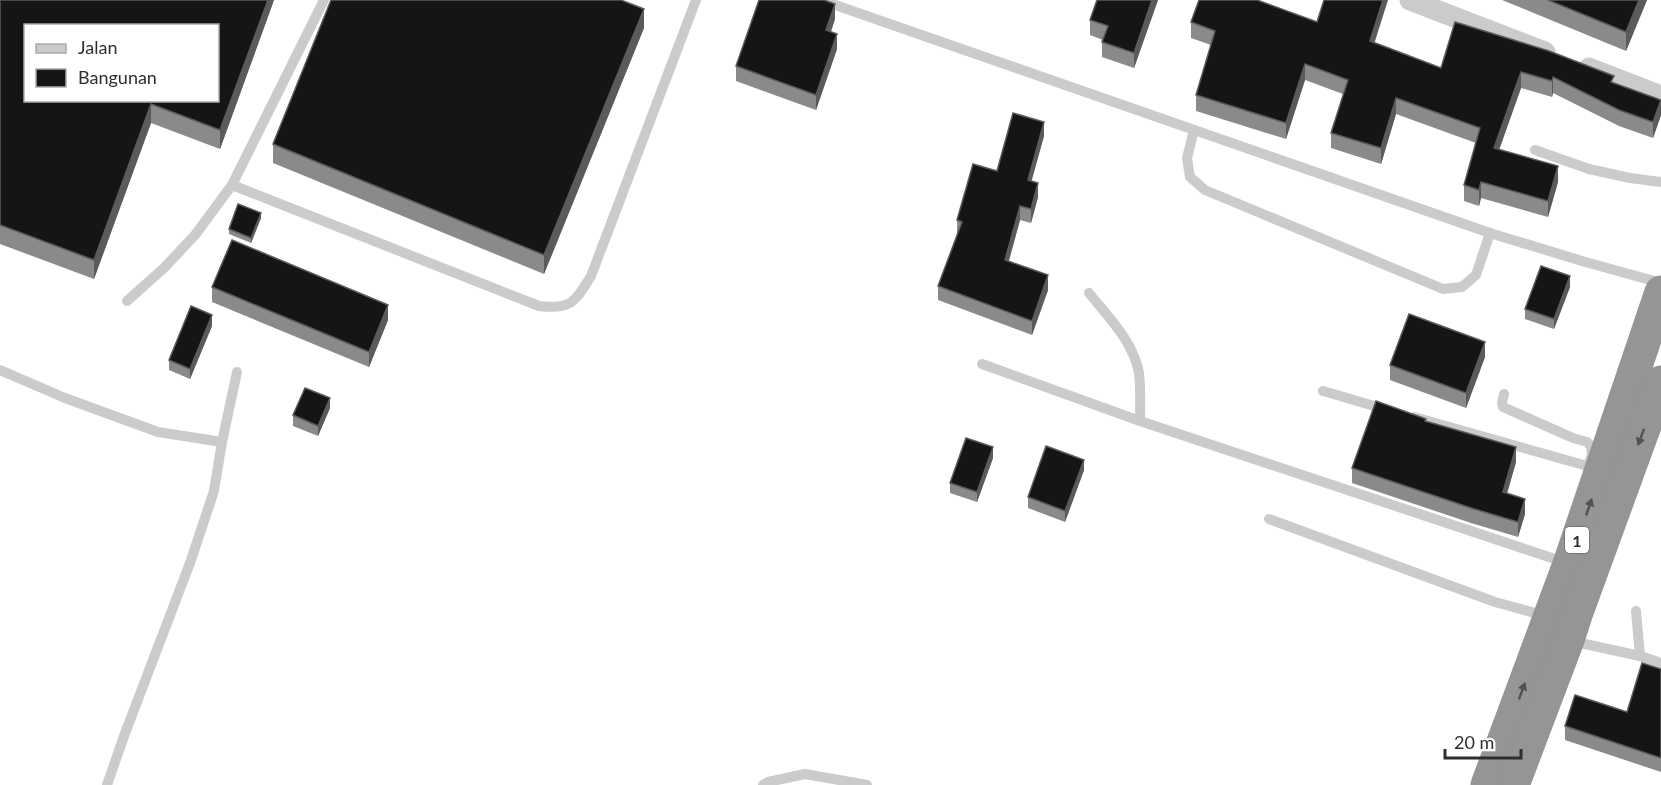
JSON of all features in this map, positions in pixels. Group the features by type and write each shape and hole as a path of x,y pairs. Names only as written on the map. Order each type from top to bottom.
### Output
{"highway":[{"name":"1","path":"1514,785 1558,629 1569,564 1595,468 1661,292"},
{"name":"1","path":"1487,785 1558,629 1577,612 1661,382"}],"street":[{"path":"1410,0 1661,96"}],"lane":[{"path":"127,302 195,235 232,185 324,0"},
{"path":"232,185 539,306 563,307 573,302 591,276 696,0"},
{"path":"821,0 1490,233 1661,283"},
{"path":"1194,130 1187,158 1190,177 1205,190 1443,289 1462,287 1476,275 1490,233"},
{"path":"1535,150 1589,169 1661,182"},
{"path":"1089,294 1126,338 1133,355 1139,374 1140,421"},
{"path":"982,364 1140,421 1569,564"},
{"path":"0,370 65,398 158,432 222,442"},
{"path":"107,785 190,563 214,490 237,372"},
{"path":"1323,392 1595,468 1591,446 1587,442 1503,407 1504,394"},
{"path":"1269,519 1495,602 1558,629 1661,663"},
{"path":"1636,611 1640,656"},
{"path":"763,785 768,782 806,780 867,785"}],"building":[{"path":"0,0 268,0 220,130 151,104 94,260 0,225"},
{"path":"331,0 621,0 644,9 544,255 273,144"},
{"path":"759,0 824,0 835,4 826,30 837,34 816,95 736,66"},
{"path":"1097,0 1152,0 1134,53 1102,42 1108,26 1090,20"},
{"path":"1199,0 1257,0 1317,22 1324,0 1383,0 1370,41 1441,68 1455,22 1549,51 1614,76 1611,82 1661,100 1653,122 1619,110 1553,77 1552,81 1521,72 1494,148 1558,166 1548,201 1481,182 1479,190 1464,185 1480,128 1396,98 1381,148 1331,133 1348,80 1305,64 1286,123 1196,95 1215,31 1191,22"},
{"path":"1548,0 1639,0 1626,32"},
{"path":"1013,113 1044,122 1028,180 1038,183 1031,209 1020,206 1005,260 1048,275 1032,321 938,286 962,222 957,220 973,164 997,171"},
{"path":"238,204 261,213 251,238 229,229"},
{"path":"232,240 388,305 369,352 212,287"},
{"path":"1541,266 1570,276 1554,319 1525,309"},
{"path":"191,306 212,315 190,369 169,360"},
{"path":"1409,314 1485,342 1466,393 1390,365"},
{"path":"305,388 330,398 318,426 293,415"},
{"path":"1376,401 1426,419 1425,421 1516,447 1503,492 1525,499 1518,522 1352,468"},
{"path":"966,438 993,447 977,492 950,483"},
{"path":"1046,446 1084,460 1065,511 1028,497"},
{"path":"1642,663 1661,669 1661,758 1565,726 1575,695 1627,712"}]}
